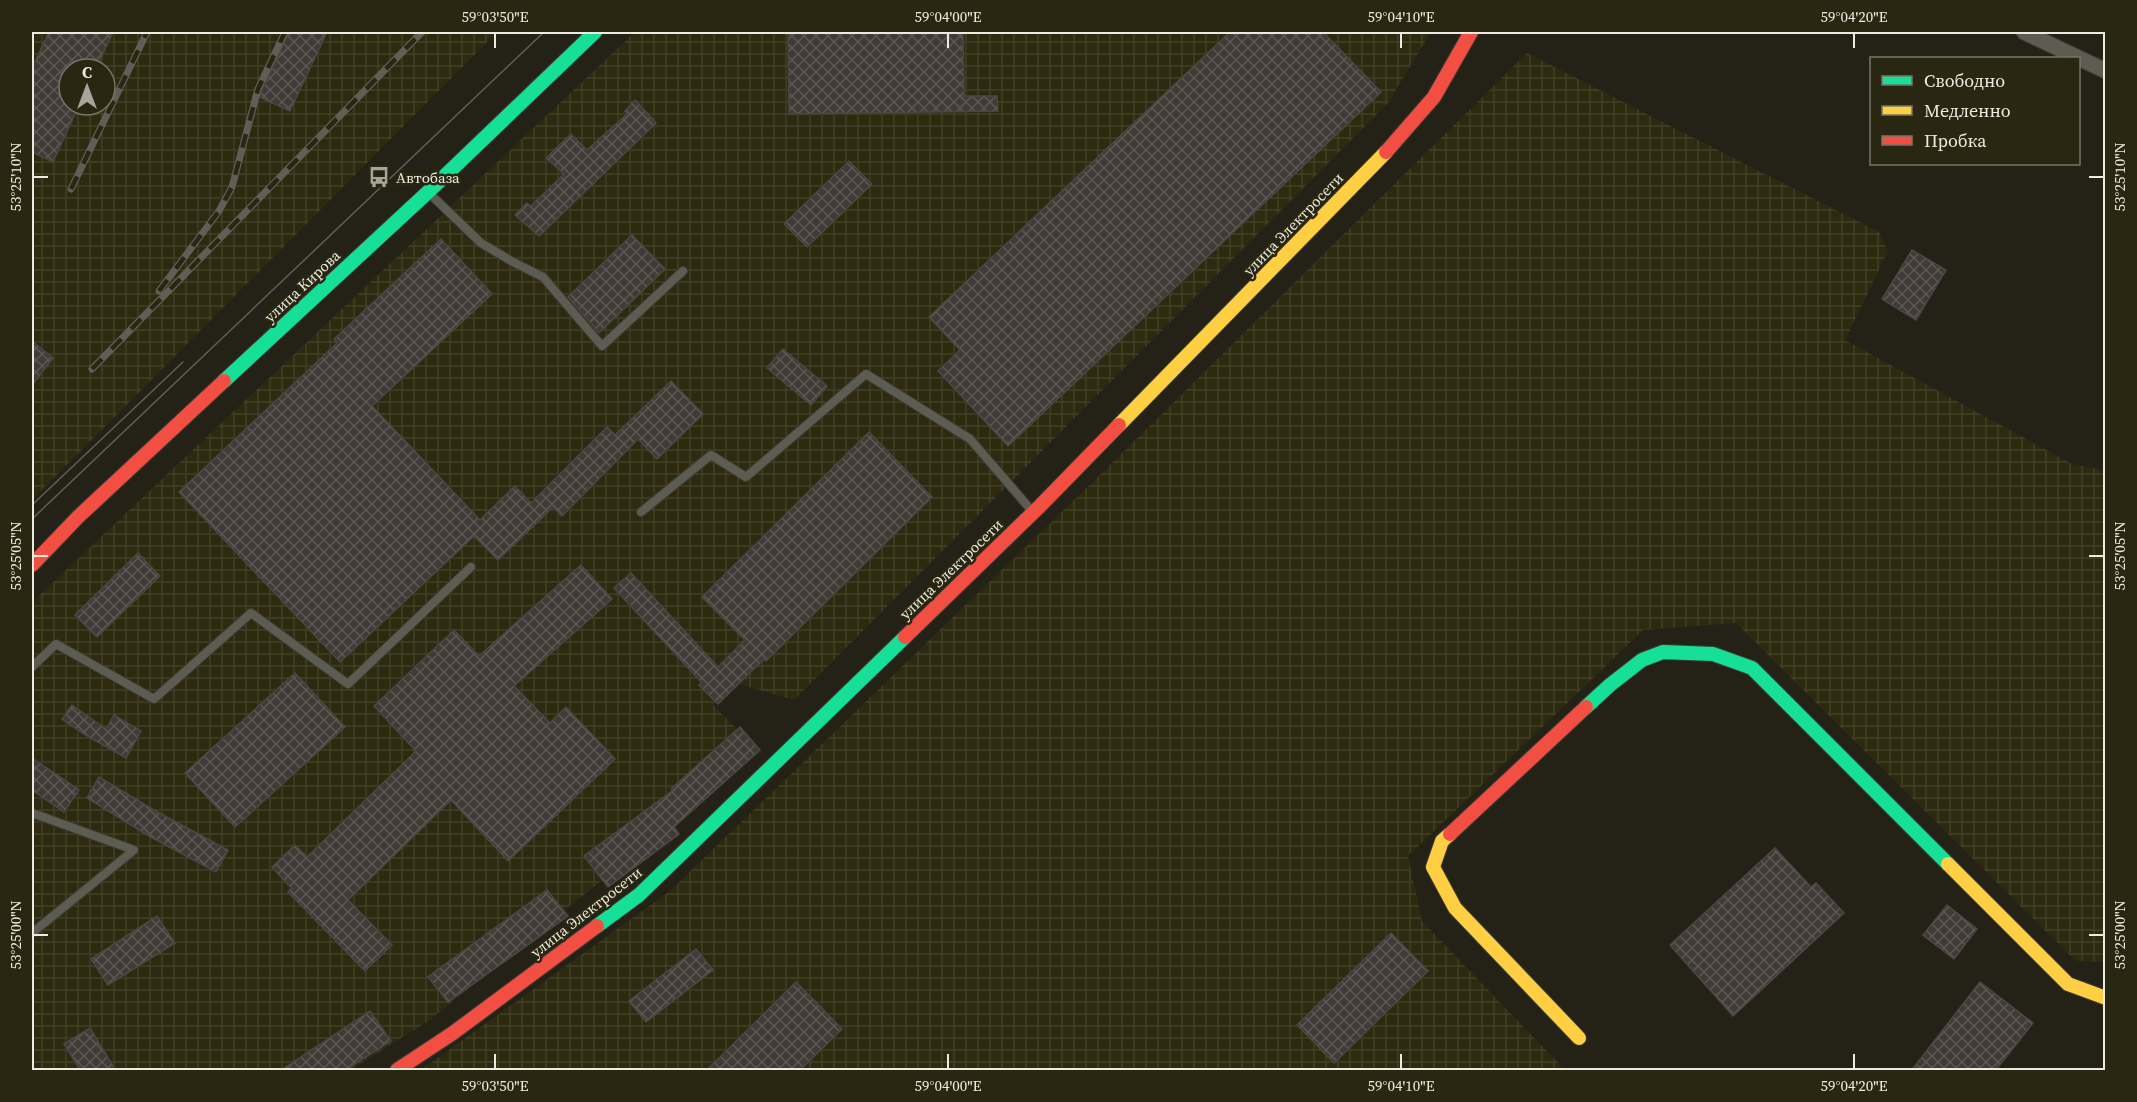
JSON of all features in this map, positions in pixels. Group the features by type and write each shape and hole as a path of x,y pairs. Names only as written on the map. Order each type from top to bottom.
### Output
{"street":[{"name":"улица Кирова","path":"32,565 78,517 428,192 595,32"},
{"name":"улица Электросети","path":"397,1071 453,1033 639,895 1033,512 1396,142 1434,97 1471,32"},
{"path":"2024,32 2077,57"},
{"path":"2080,59 2106,71"},
{"path":"1579,1038 1455,908 1433,867 1442,841 1475,809 1610,685 1642,660 1663,652 1713,654 1752,668 2067,984 2106,998"}],"lane":[{"path":"428,192 481,243 543,277 602,346 683,271"},
{"path":"641,512 711,455 746,477 866,374 970,439 1033,512"},
{"path":"32,667 56,644 154,699 251,613 348,684 471,567"},
{"path":"32,813 134,850 32,933"}],"shaded area":[{"path":"32,32 497,32 32,500"},
{"path":"635,32 1431,32 1388,103 794,700 732,682 713,705 760,752 427,1022 350,1070 32,1070 32,602"},
{"path":"1527,53 1879,232 1888,251 1845,340 2072,464 2105,470 2105,962 2076,961 1736,623 1643,630 1408,856 1422,921 1565,1070 421,1070 670,891 1101,474"}],"building":[{"path":"49,32 113,32 102,57 57,57 57,117 74,117 53,162 32,152 32,68"},
{"path":"289,32 327,32 290,111 259,97"},
{"path":"788,32 963,32 964,96 997,96 998,111 789,114"},
{"path":"1230,32 1323,32 1381,92 1008,446 938,371 960,350 929,317"},
{"path":"635,100 656,123 539,236 515,215 527,203 531,206 564,174 546,158 571,134 587,150 627,114 625,111"},
{"path":"849,161 872,184 807,247 784,224"},
{"path":"632,235 665,269 599,333 568,297"},
{"path":"441,239 492,294 372,406 480,520 515,486 531,503 607,427 615,435 671,381 703,414 657,459 638,439 562,516 553,507 498,560 474,536 340,662 179,492 337,343 334,339"},
{"path":"1912,250 1946,270 1916,320 1882,299"},
{"path":"32,341 53,358 32,385"},
{"path":"783,349 827,386 811,405 767,368"},
{"path":"869,432 932,497 766,661 764,659 718,704 699,685 702,683 614,588 631,573 718,667 745,640 702,597"},
{"path":"138,553 160,576 97,637 75,615"},
{"path":"581,565 612,599 514,686 550,723 566,707 615,759 508,861 451,800 348,900 392,945 365,971 288,892 291,888 272,867 295,845 307,857 416,751 374,706 454,630 479,656"},
{"path":"295,673 345,727 235,827 185,773"},
{"path":"72,705 106,729 114,715 141,731 126,758 62,719"},
{"path":"740,727 760,750 674,827 679,834 608,887 584,856 672,791 671,789"},
{"path":"32,758 79,790 64,812 32,790"},
{"path":"99,777 228,850 216,872 149,836 87,798"},
{"path":"1775,848 1811,887 1816,883 1844,913 1733,1016 1670,945"},
{"path":"547,890 568,916 448,1002 428,977"},
{"path":"1947,905 1977,929 1954,959 1923,935"},
{"path":"157,916 175,943 108,985 91,959"},
{"path":"1391,933 1428,971 1334,1063 1297,1025"},
{"path":"696,949 713,970 646,1022 629,1001"},
{"path":"796,982 842,1029 799,1071 706,1071"},
{"path":"1980,982 2033,1023 1995,1071 1911,1071"},
{"path":"370,1011 391,1041 351,1066 353,1071 280,1071"},
{"path":"90,1028 116,1071 81,1071 64,1044"}],"tram line":[{"path":"32,519 544,32"},
{"path":"32,505 183,362"}],"railway":[{"path":"71,189 147,32"},
{"path":"159,291 219,211 232,187 258,89 285,32"},
{"path":"92,369 422,32"}],"traffic: fast":[{"path":"224,381 428,192 595,32"},
{"path":"597,926 639,895 905,637"},
{"path":"1586,707 1642,660 1663,652 1713,654 1752,668 1948,864"}],"traffic: slow":[{"path":"1119,425 1386,152"},
{"path":"1450,834 1442,841 1433,867 1455,908 1579,1038"},
{"path":"1948,864 2068,984 2106,998"}],"traffic: jam":[{"path":"1386,152 1434,97 1471,32"},
{"path":"32,565 78,517 224,381"},
{"path":"905,637 1040,506 1119,425"},
{"path":"1450,834 1586,707"},
{"path":"397,1070 453,1033 597,926"}],"place":[{"name":"Автобаза","path":"379,177"}]}
